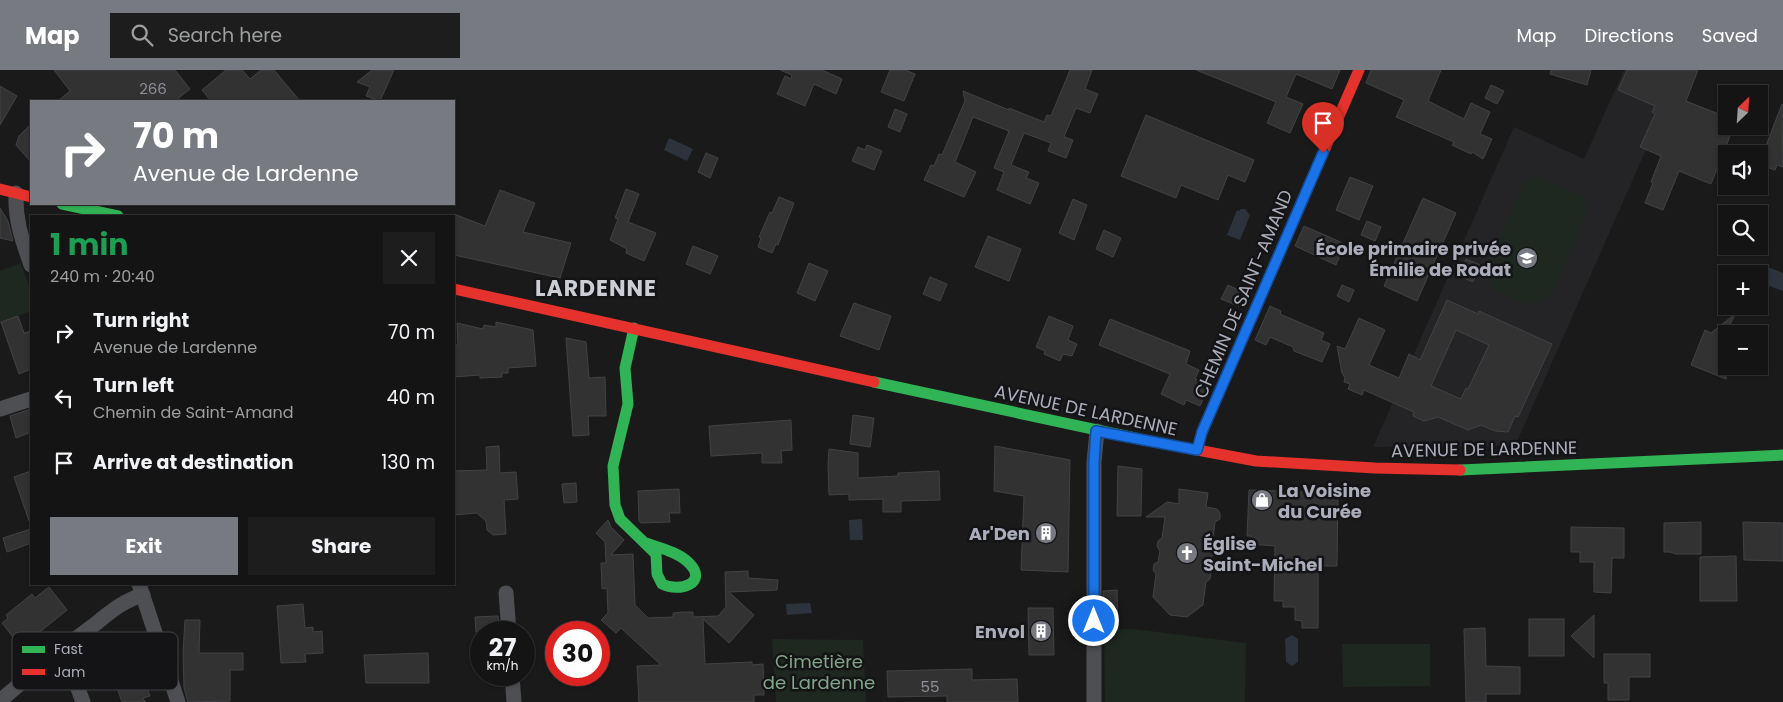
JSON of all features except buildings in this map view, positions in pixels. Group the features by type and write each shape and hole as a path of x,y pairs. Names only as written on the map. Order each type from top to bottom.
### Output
{"main road":[{"name":"CHEMIN DE SAINT-AMAND","path":"1197,450 1202,432 1359,70"},
{"path":"0,189 24,195"},
{"path":"67,205 113,215"},
{"name":"AVENUE DE LARDENNE","path":"455,289 1096,431 1256,460 1375,468 1449,470 1783,455"},
{"path":"634,328 626,368 628,404 613,466 615,505 620,519 656,554 658,576 662,584 666,587 686,587 692,584 695,579 695,572 689,563 671,551 646,543"}],"street":[{"path":"24,195 15,211 17,224 30,262"},
{"path":"0,409 30,399"},
{"path":"1094,702 1094,462 1096,431"},
{"path":"84,632 132,598 141,589 155,632"},
{"path":"506,593 508,621"},
{"path":"513,686 514,702"},
{"path":"0,701 13,690"},
{"path":"79,690 83,702"},
{"path":"174,690 178,702"}],"shaded area":[{"name":"École primaire privée Émilie de Rodat","path":"1624,70 1673,70 1680,73 1515,446 1373,447 1514,127 1584,159"},
{"path":"669,138 693,149 687,161 664,150"},
{"path":"1245,209 1250,215 1240,240 1227,235 1237,210"},
{"path":"1768,267 1783,273 1783,291 1768,285"},
{"path":"862,519 863,540 850,540 849,520"},
{"path":"810,603 812,613 787,615 786,604"},
{"path":"1292,635 1298,639 1298,662 1292,666 1286,662 1285,639"}],"green space":[{"path":"1537,177 1581,195 1587,210 1554,291 1543,300 1529,303 1509,296 1495,288 1489,279 1488,266 1522,186 1528,179"},
{"path":"21,263 30,288 30,311 0,323 0,271"},
{"path":"1134,629 1246,643 1245,702 1105,702 1104,630"},
{"name":"Cimetière de Lardenne","path":"772,639 863,640 866,702 776,702"},
{"path":"1342,644 1430,644 1430,686 1343,687"}],"traffic: fast":[{"path":"67,205 113,215"},
{"path":"634,328 625,368 628,404 613,466 615,505 620,519 656,554 657,574 662,584 669,587 683,587 694,581 696,576 694,570 685,559 646,543"},
{"path":"874,382 1144,440"},
{"path":"1460,470 1783,455"}],"traffic: jam":[{"path":"1197,450 1202,432 1359,70"},
{"path":"0,189 30,197"},
{"path":"455,289 874,382"},
{"path":"1144,440 1256,461 1375,468 1460,470"}],"place":[{"name":"École primaire privée Émilie de Rodat","path":"1527,258"},
{"name":"La Voisine du Curée","path":"1262,500"},
{"name":"Ar'Den","path":"1046,533"},
{"name":"Église Saint-Michel","path":"1187,553"},
{"name":"Envol","path":"1041,631"}],"district":[{"name":"LARDENNE","path":"596,288"}],"route":[{"path":"1094,621 1094,462 1096,431 1197,450 1202,432 1323,153"}]}
